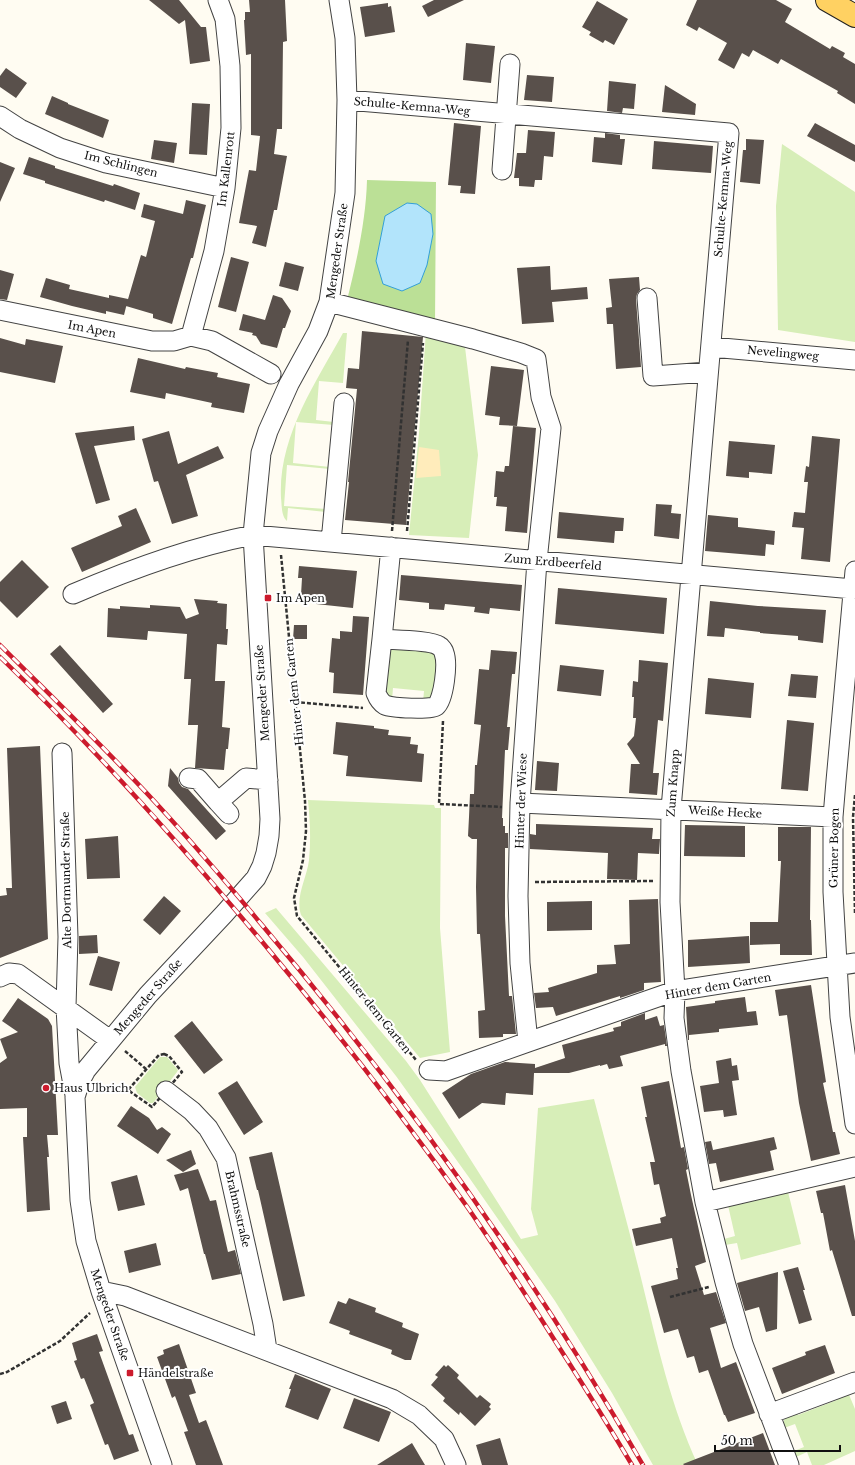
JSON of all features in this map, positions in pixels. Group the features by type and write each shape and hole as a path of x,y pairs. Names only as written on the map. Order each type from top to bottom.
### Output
{"main road":[{"path":"828,0 855,16"}],"street":[{"name":"Im Kallenrott","path":"191,336 214,251 225,188 231,128 230,66 225,19 218,0"},
{"name":"Mengeder Straße","path":"162,1465 104,1298 86,1241 80,1200 75,1097 80,1081 86,1070 110,1040 148,995 225,914 256,878 262,866 269,836 268,780 253,535 261,452 268,431 289,384 318,331 329,302 345,193 347,100 345,38 339,0"},
{"path":"502,170 510,64"},
{"name":"Schulte-Kemna-Weg","path":"347,100 729,133 691,575"},
{"name":"Im Schlingen","path":"0,116 20,129 60,148 106,163 225,188"},
{"path":"647,298 653,376 708,372"},
{"path":"329,302 417,330"},
{"name":"Im Apen","path":"0,310 152,341 174,341 191,336 212,341 271,374"},
{"name":"Hinter der Wiese","path":"417,330 521,353 536,359 541,397 551,428 537,561 520,805 518,882 520,962 528,1042"},
{"name":"Nevelingweg","path":"710,347 855,360"},
{"path":"331,542 344,403"},
{"path":"73,594 95,584 212,544 253,535"},
{"name":"Zum Erdbeerfeld","path":"253,535 691,575 854,580"},
{"path":"382,639 439,645 444,652 445,661 443,693 440,702 435,707 426,709 386,705 379,701 376,694 390,547"},
{"name":"Zum Knapp","path":"691,575 671,809 670,881 675,991 674,1018 681,1071 705,1202 725,1282 743,1344 790,1465"},
{"name":"Grüner Bogen","path":"854,580 842,697 834,817 833,892 840,1018 855,1124"},
{"name":"Alte Dortmunder Straße","path":"62,753 68,938 66,1007 69,1063 75,1097"},
{"path":"190,778 198,779 224,808 246,778 268,780"},
{"name":"Weiße Hecke","path":"520,805 671,809 834,817"},
{"name":"Hinter dem Garten","path":"429,1070 446,1071 675,991 855,962"},
{"path":"0,977 8,973 18,974 110,1040"},
{"name":"Brahmsstraße","path":"166,1091 192,1111 208,1128 226,1158 263,1324 267,1350"},
{"path":"705,1202 855,1167"},
{"path":"104,1298 125,1296 392,1399 419,1415 444,1439 456,1465"},
{"path":"769,1414 855,1382"}],"path":[{"path":"408,529 417,436 417,330"},
{"path":"392,528 417,330"},
{"name":"Hinter dem Garten","path":"281,552 305,802 306,831 303,860 294,898 297,916 416,1060 429,1070"},
{"path":"295,702 368,708 379,701"},
{"path":"435,707 443,719 439,804 520,805"},
{"path":"855,795 853,817 855,914"},
{"path":"518,882 670,881"},
{"path":"126,1053 146,1069"},
{"path":"670,1297 725,1282"},
{"path":"0,1374 7,1372 60,1341 104,1298"}],"green space":[{"path":"782,144 855,192 855,342 778,330 776,206"},
{"path":"367,180 436,182 435,325 346,304 360,242 365,211"},
{"path":"426,331 465,347 478,455 469,538 409,535 419,433"},
{"path":"343,333 347,333 343,383 319,381 316,420 334,422 334,425 296,422 310,392"},
{"path":"296,423 293,463 330,467 330,469 287,465 284,506 326,509 326,512 288,508 287,521 282,510 282,475 285,454"},
{"path":"394,647 431,650 437,656 435,694 432,699 423,702 424,691 393,688 392,700 388,696 384,689 389,651"},
{"path":"308,800 434,805 435,808 441,808 440,928 450,1052 420,1058 301,915 299,901 300,894 308,867 310,852"},
{"path":"276,908 406,1061 420,1080 521,1239 538,1235 531,1209 538,1108 594,1099 672,1398 688,1443 698,1465 653,1465 612,1393 555,1301 468,1176 396,1076 303,957 265,913"},
{"path":"160,1057 167,1057 178,1070 153,1103 150,1103 137,1093 135,1087"},
{"path":"787,1188 801,1244 741,1260 737,1243 725,1245 724,1239 735,1236 727,1201 734,1205 781,1194 780,1189"},
{"path":"847,1390 855,1409 855,1451 824,1465 812,1465 807,1452 796,1457 794,1451 804,1447 795,1424 784,1428 786,1417 796,1410 798,1415 837,1400 836,1395"}],"sand":[{"path":"419,447 439,450 441,476 416,478"}],"water":[{"path":"407,203 417,204 431,214 433,234 427,265 420,283 402,291 383,284 376,261 385,216"}],"building":[{"path":"149,0 179,0 201,27 206,27 210,61 190,64 185,20 179,24"},
{"path":"249,0 285,0 287,41 283,42 282,129 277,129 274,154 287,156 277,210 274,210 266,247 252,243 257,226 239,223 249,170 256,171 260,136 251,135 251,54 246,55 244,20 245,12 250,12"},
{"path":"434,0 464,0 428,17 422,6"},
{"path":"697,0 776,0 792,9 785,22 830,49 832,46 845,53 843,57 855,64 855,104 837,93 838,91 781,59 778,64 753,50 749,57 742,53 734,69 718,60 727,43 699,27 697,31 686,25"},
{"path":"597,1 628,19 614,45 605,40 603,43 589,35 591,32 582,27"},
{"path":"388,3 388,7 391,6 395,32 365,37 360,7"},
{"path":"466,43 495,46 491,83 463,80"},
{"path":"6,68 27,83 16,98 0,87 0,76"},
{"path":"527,75 554,77 552,102 524,100"},
{"path":"609,81 636,84 634,109 623,108 622,113 607,111"},
{"path":"665,85 696,104 695,115 662,112"},
{"path":"52,96 109,120 103,138 45,114"},
{"path":"192,103 210,104 207,155 189,154"},
{"path":"454,123 481,126 475,194 460,193 461,186 448,185"},
{"path":"815,123 855,145 855,162 807,136"},
{"path":"528,130 555,132 553,157 544,156 542,180 535,180 534,187 519,186 519,178 514,178 517,153 526,153"},
{"path":"605,133 620,135 620,139 625,139 622,165 592,162 594,137 605,138"},
{"path":"746,139 764,140 760,184 740,182 743,150 746,150"},
{"path":"154,140 177,143 174,163 151,159"},
{"path":"654,141 713,146 711,173 652,169"},
{"path":"29,157 55,166 55,168 113,186 114,184 140,193 135,210 105,200 104,202 45,183 45,181 23,174"},
{"path":"0,162 15,168 0,202"},
{"path":"186,200 206,205 193,258 191,258 172,324 153,318 153,314 126,306 141,255 146,257 155,221 141,217 144,204 183,214"},
{"path":"231,257 249,262 236,312 218,307"},
{"path":"285,262 304,267 298,291 279,286"},
{"path":"550,266 551,290 587,287 588,299 552,302 554,322 522,324 517,268"},
{"path":"0,270 14,274 7,300 0,299"},
{"path":"639,277 640,290 636,299 641,367 616,369 613,324 607,324 606,308 612,307 609,279"},
{"path":"46,278 70,285 69,289 109,298 109,295 128,299 124,315 106,311 106,314 40,297"},
{"path":"273,295 282,298 291,311 285,328 283,328 277,348 261,344 256,336 252,335 253,333 239,330 243,314 265,320"},
{"path":"362,331 423,337 406,525 345,520 357,389 346,388 348,368 359,369"},
{"path":"0,338 25,345 26,339 63,346 55,383 0,372"},
{"path":"138,358 185,369 186,367 218,373 217,377 250,384 244,413 211,407 212,403 166,393 165,399 130,392"},
{"path":"491,366 524,370 517,426 499,425 500,417 485,415"},
{"path":"134,426 135,440 94,446 110,500 96,504 75,433"},
{"path":"513,426 536,428 527,533 505,531 507,507 496,506 497,497 494,497 496,471 504,472 505,466 509,466"},
{"path":"169,431 178,464 218,446 224,458 186,475 198,516 172,524 158,481 154,482 142,439"},
{"path":"812,436 840,439 830,562 801,559 804,528 792,527 794,512 805,513 808,482 804,482 806,466 809,467"},
{"path":"729,441 775,445 772,474 749,472 749,478 726,476"},
{"path":"656,504 672,505 671,513 681,514 679,539 654,536"},
{"path":"136,508 151,542 82,572 71,548 122,526 118,516"},
{"path":"559,512 624,518 623,531 615,531 614,543 557,538"},
{"path":"708,515 738,518 738,527 775,531 774,545 766,544 765,556 705,551"},
{"path":"22,560 49,587 17,618 0,601 0,582"},
{"path":"299,566 357,571 353,608 316,604 317,597 301,595 302,578 298,578"},
{"path":"401,575 522,585 520,611 490,608 489,614 474,612 475,607 445,604 444,610 429,609 429,603 399,600"},
{"path":"558,588 667,598 664,634 555,624"},
{"path":"194,599 218,601 217,603 227,604 227,645 217,644 215,681 225,681 222,727 230,728 224,770 195,768 198,725 188,725 191,679 184,679 187,634 148,631 147,640 107,637 108,608 120,609 120,606 150,608 150,605 180,607 186,619 199,614"},
{"path":"710,601 758,606 826,610 823,643 798,640 798,636 725,628 724,637 707,636"},
{"path":"353,616 369,617 363,695 333,693 334,673 329,672 332,638 340,639 340,631 352,632"},
{"path":"294,625 307,625 307,639 293,639"},
{"path":"60,645 113,704 103,713 50,654"},
{"path":"491,650 517,652 515,674 512,674 507,727 510,727 508,750 505,750 502,818 503,826 505,826 505,833 508,833 508,848 505,848 505,916 509,996 512,996 516,1034 503,1034 503,1037 479,1038 478,1011 485,1010 480,934 477,934 477,839 472,839 468,836 470,794 474,794 475,765 477,765 481,725 474,724 479,669 489,670"},
{"path":"639,660 668,663 663,721 658,720 653,773 659,773 657,795 629,793 631,764 640,764 627,744 634,736 636,718 633,718 633,681 638,682"},
{"path":"560,665 604,670 601,696 557,691"},
{"path":"791,674 818,676 816,698 788,696"},
{"path":"708,678 754,683 751,718 705,714"},
{"path":"787,720 814,723 808,791 781,789"},
{"path":"336,722 374,726 374,728 389,730 388,735 411,737 410,744 418,745 417,753 424,754 422,782 346,776 348,756 333,754"},
{"path":"40,746 48,939 0,958 0,896 7,895 6,888 12,888 7,748"},
{"path":"537,761 559,763 557,791 535,790"},
{"path":"170,768 178,778 182,787 188,789 226,831 216,840 168,786"},
{"path":"536,824 653,828 652,839 660,839 659,854 638,853 637,880 607,879 608,853 530,849 530,834 536,835"},
{"path":"685,825 745,826 745,857 684,856"},
{"path":"778,827 811,827 810,920 812,955 780,955 780,944 750,945 750,922 778,922 781,861 778,861"},
{"path":"118,836 120,878 87,879 85,839"},
{"path":"164,896 181,911 160,935 143,920"},
{"path":"658,899 661,982 644,983 644,990 556,1016 553,1007 536,1008 534,993 549,992 548,988 597,973 597,965 616,964 614,945 630,944 629,900"},
{"path":"592,901 592,930 547,931 547,902"},
{"path":"97,935 98,953 79,954 79,936"},
{"path":"749,936 750,963 688,967 688,940"},
{"path":"98,956 120,962 112,991 89,985"},
{"path":"811,985 826,1082 823,1083 833,1132 835,1132 840,1154 811,1161 799,1103 787,1015 779,1016 775,990"},
{"path":"745,997 747,1012 756,1011 758,1025 719,1029 719,1032 689,1035 688,1040 686,1007"},
{"path":"18,998 48,1019 52,1026 58,1135 47,1135 50,1210 27,1212 23,1137 27,1137 27,1108 0,1109 0,1063 7,1058 0,1039 18,1032 2,1021"},
{"path":"645,1013 645,1020 657,1016 660,1026 664,1025 667,1046 665,1046 665,1044 620,1056 623,1066 609,1069 607,1064 569,1073 534,1073 533,1095 506,1093 505,1105 482,1103 459,1119 442,1093 471,1074 505,1062 535,1064 535,1068 565,1058 562,1045 614,1031 613,1028 621,1026 621,1022"},
{"path":"192,1021 223,1060 204,1074 174,1036"},
{"path":"731,1058 732,1066 737,1065 739,1080 732,1081 737,1115 724,1117 723,1110 704,1112 700,1086 719,1083 716,1061"},
{"path":"237,1081 263,1122 244,1135 218,1093"},
{"path":"669,1081 681,1148 684,1147 688,1169 686,1170 706,1262 695,1266 704,1295 716,1292 726,1323 710,1328 721,1368 736,1362 755,1413 728,1422 724,1415 708,1370 699,1373 694,1356 687,1358 678,1329 664,1333 651,1286 678,1279 676,1268 678,1268 672,1238 636,1246 632,1229 661,1223 660,1218 666,1216 659,1184 654,1185 650,1162 655,1162 645,1117 647,1117 641,1087"},
{"path":"131,1106 149,1118 157,1130 162,1127 171,1134 158,1154 117,1126"},
{"path":"774,1137 777,1149 770,1151 774,1170 720,1182 716,1163 709,1164 705,1142 711,1141 713,1150"},
{"path":"191,1150 196,1164 183,1172 166,1160"},
{"path":"272,1152 305,1296 283,1301 249,1157"},
{"path":"198,1169 210,1201 216,1200 228,1252 235,1250 241,1274 212,1280 188,1188 180,1191 174,1175"},
{"path":"137,1175 145,1205 118,1211 111,1182"},
{"path":"845,1185 855,1241 855,1316 852,1316 832,1250 830,1251 823,1213 821,1213 816,1191"},
{"path":"156,1243 161,1265 129,1273 124,1251"},
{"path":"798,1267 812,1320 799,1324 783,1271"},
{"path":"778,1272 777,1329 766,1332 759,1307 745,1311 737,1283"},
{"path":"349,1298 376,1308 375,1312 403,1323 402,1327 419,1334 411,1360 405,1360 391,1354 392,1350 349,1334 350,1331 329,1323 338,1301 346,1304"},
{"path":"97,1334 103,1351 99,1352 129,1435 133,1434 139,1451 114,1460 108,1444 105,1445 90,1405 94,1403 84,1378 81,1379 74,1361 77,1360 72,1343"},
{"path":"179,1344 196,1393 189,1395 199,1423 206,1420 223,1465 196,1465 184,1432 188,1431 175,1396 172,1398 157,1357 164,1354 163,1350"},
{"path":"825,1345 835,1373 782,1394 772,1368 806,1355 805,1352"},
{"path":"444,1365 446,1367 448,1365 459,1375 457,1378 477,1398 480,1395 491,1404 489,1407 491,1409 475,1426 460,1412 459,1415 443,1401 445,1398 431,1385 438,1377 435,1375"},
{"path":"295,1374 331,1389 318,1420 285,1407 291,1389 289,1389"},
{"path":"354,1398 391,1412 379,1442 343,1428"},
{"path":"66,1401 72,1419 57,1424 51,1406"},
{"path":"763,1433 775,1465 683,1464"},
{"path":"500,1438 508,1465 482,1465 476,1445"},
{"path":"412,1443 425,1465 377,1465"}],"railway":[{"path":"0,645 117,762 182,832 223,878 366,1053 416,1119 512,1255 601,1394 643,1465"},
{"path":"0,657 71,727 205,874 346,1045 396,1109 468,1208 517,1281 632,1465"}],"place":[{"name":"Im Apen","path":"268,598"},
{"name":"Haus Ulbrich","path":"46,1088"},
{"name":"Händelstraße","path":"130,1373"}]}
